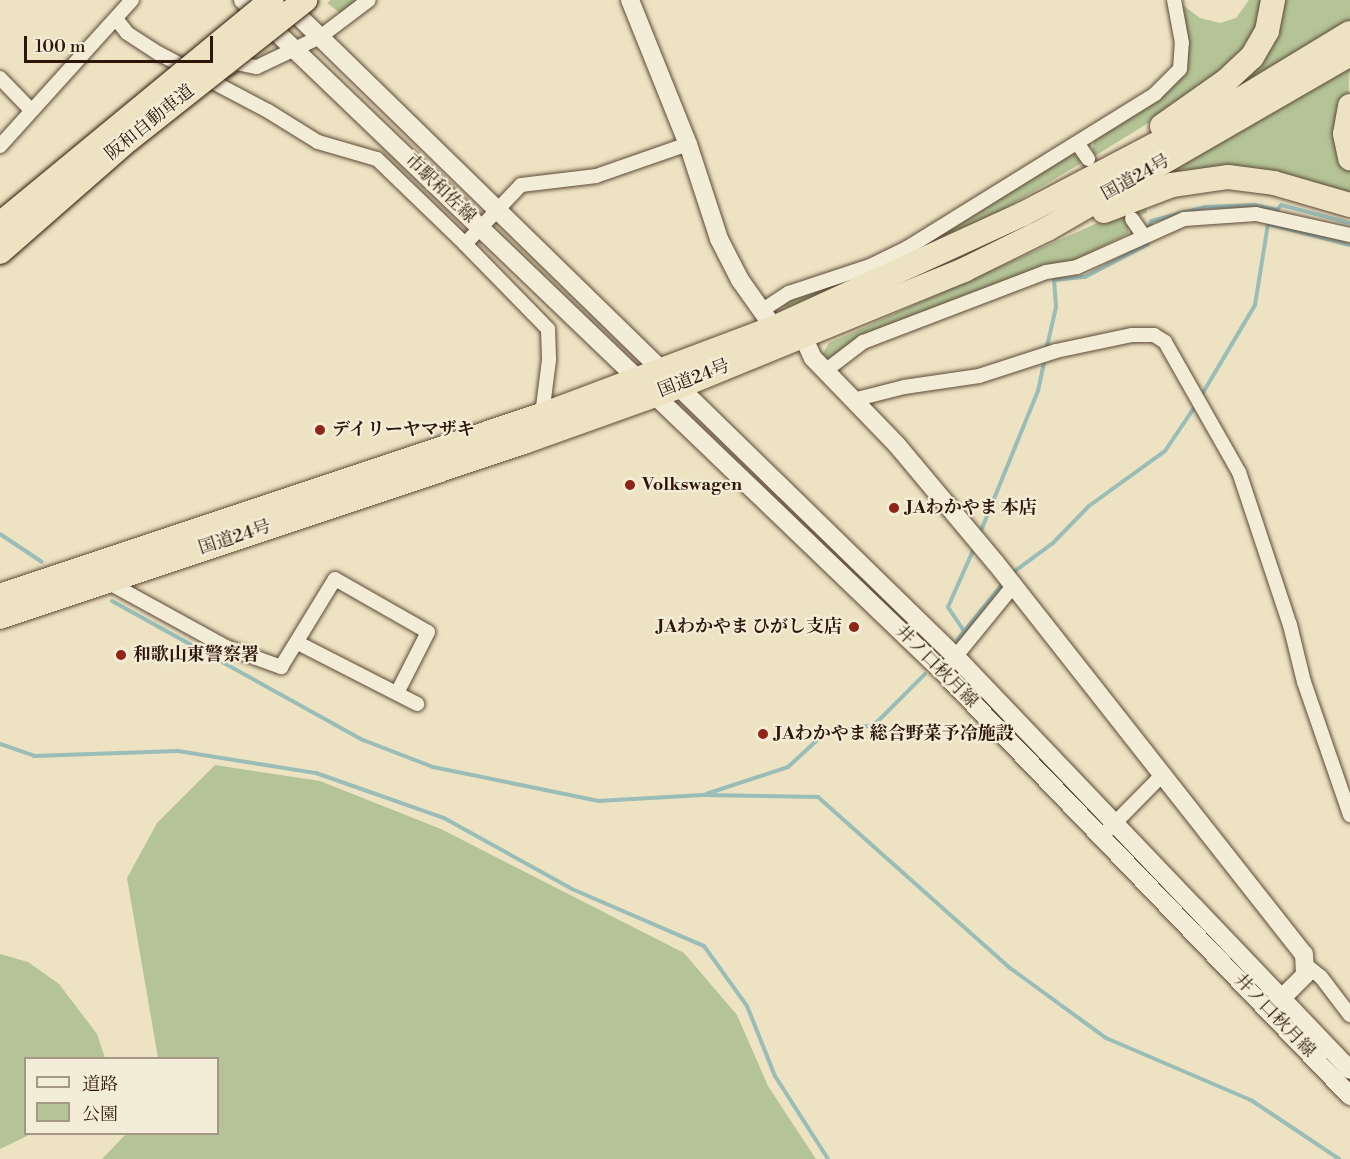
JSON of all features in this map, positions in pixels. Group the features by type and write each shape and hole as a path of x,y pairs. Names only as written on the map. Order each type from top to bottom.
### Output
{"highway":[{"name":"阪和自動車道","path":"0,224 272,0"},
{"name":"阪和自動車道","path":"0,252 128,140 305,0"},
{"path":"1139,153 1160,128 1227,81 1252,57 1267,31 1274,0"},
{"name":"国道24号","path":"672,378 769,318 870,287 1139,153 1236,102 1350,33"},
{"name":"国道24号","path":"0,596 542,415 644,387 803,336 964,270 1047,229 1350,54"},
{"path":"1350,106 1345,134 1350,158"},
{"path":"1047,229 1098,214 1155,190 1214,177 1274,183 1350,205"},
{"name":"国道24号","path":"0,617 524,442 644,387"}],"street":[{"path":"0,147 31,110 117,20 132,0"},
{"name":"市駅和佐線","path":"243,0 644,387"},
{"name":"市駅和佐線","path":"282,0 672,378"},
{"path":"214,81 236,63 257,67 321,36 369,0"},
{"path":"630,0 688,144 719,239 740,280 769,318 789,293 870,266 907,248 1078,144 1178,74 1182,43 1174,0"},
{"path":"117,20 127,33 146,46 214,81 318,142 377,159 549,328 549,360 542,415"},
{"path":"0,78 31,110"},
{"path":"465,244 521,185 596,176 688,144"},
{"path":"1078,144 1088,159"},
{"path":"825,370 863,342 1046,272 1077,267 1184,219 1240,213 1273,216 1350,235"},
{"path":"1132,219 1144,236"},
{"path":"854,400 904,387 979,376 1056,351 1132,335 1154,335 1165,342 1239,472 1290,625 1304,682 1350,815"},
{"path":"803,336 813,358 897,445 1014,585 1161,776 1304,954 1305,975 1270,1011"},
{"name":"井ノ口秋月線","path":"672,378 957,658 1283,997 1350,1070"},
{"name":"井ノ口秋月線","path":"644,387 943,672 1350,1095"},
{"path":"85,568 226,647 277,666 284,665 335,579 428,632 397,693"},
{"path":"943,672 957,658 1014,585"},
{"path":"298,643 417,704"},
{"path":"1102,836 1161,776"},
{"path":"1306,965 1321,977 1350,1015"}],"green space":[{"path":"331,0 359,0 340,13 327,3"},
{"path":"1249,0 1265,0 1251,45 1187,99 1095,156 1092,150 1095,138 1159,99 1183,76 1180,3 1200,18 1220,23 1236,18"},
{"path":"1280,0 1350,0 1350,23 1217,100"},
{"path":"1350,63 1345,162 1350,170 1350,197 1299,181 1114,198"},
{"path":"1072,154 1085,161 933,251 788,309 783,305 784,301 869,271"},
{"path":"1145,206 1147,213 1129,220 1128,234 1073,261 1040,266 832,360 822,355 829,343 1113,216"},
{"path":"215,765 320,781 441,829 684,953 737,1015 768,1086 816,1159 102,1159 125,1135 219,1135 219,1057 158,1057 127,878 157,823"},
{"path":"0,954 28,962 59,984 97,1034 105,1057 24,1057 24,1135 29,1135 0,1149"}],"waterway":[{"path":"1149,232 1151,221 1205,207 1254,205 1277,210 1281,205 1350,223"},
{"path":"1201,396 1255,305 1268,224 1350,245"},
{"path":"1046,351 1056,307 1054,280 1085,277 1148,244 1148,239"},
{"path":"980,533 1038,391 1045,358"},
{"path":"1011,574 1053,543 1089,506 1165,451 1196,405"},
{"path":"0,534 42,562"},
{"path":"964,631 948,607 975,546"},
{"path":"958,639 1004,582"},
{"path":"112,601 363,740 433,767 598,801 703,795 818,797 1010,968 1106,1038 1251,1100 1339,1159"},
{"path":"706,794 788,767 826,732 874,725 925,674"},
{"path":"0,744 34,756 178,751 316,773 444,818 572,889 704,946 747,1006 775,1076 828,1159"}],"place":[{"name":"デイリーヤマザキ","path":"320,430"},
{"name":"Volkswagen","path":"630,485"},
{"name":"JAわかやま 本店","path":"894,508"},
{"name":"JAわかやま ひがし支店","path":"854,627"},
{"name":"和歌山東警察署","path":"121,655"},
{"name":"JAわかやま 総合野菜予冷施設","path":"763,734"}]}
